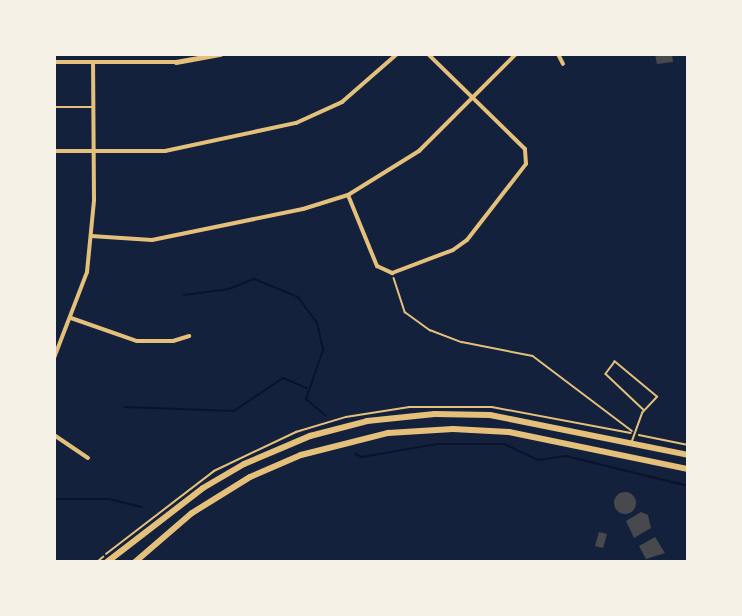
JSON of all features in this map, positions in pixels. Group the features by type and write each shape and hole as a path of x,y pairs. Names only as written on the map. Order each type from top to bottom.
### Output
{"main road":[{"path":"107,562 224,476 277,449 337,428 410,415 490,415 688,455"},
{"path":"135,562 192,513 250,477 301,455 380,434 453,429 509,432 688,470"}],"street":[{"path":"54,62 176,62 220,54"},
{"path":"54,151 165,151 296,123 342,102 397,54"},
{"path":"348,195 377,266 387,273 446,253 467,240 528,159 525,149 428,54"},
{"path":"91,236 152,240 303,209 348,195 408,160 516,54"},
{"path":"558,54 563,64"},
{"path":"54,357 85,281 91,236 94,151 93,62"},
{"path":"71,318 137,341 173,341 189,336"},
{"path":"54,435 88,458"}],"lane":[{"path":"54,107 94,107"},
{"path":"632,442 644,410 657,397 615,362 606,374 644,410"}],"path":[{"path":"394,278 405,312 430,330 462,342 533,356 635,434"},
{"path":"97,562 214,471 296,432 346,417 409,406 492,406 688,446"}],"building":[{"path":"655,54 672,54 673,62 657,64"},
{"path":"625,492 633,495 636,503 633,511 625,514 617,511 614,503 617,495"},
{"path":"641,512 648,515 651,528 634,538 626,521"},
{"path":"599,532 607,534 603,548 595,546"},
{"path":"655,537 665,553 646,559 639,546"}],"waterway":[{"path":"184,295 229,289 254,279 298,297 317,323 323,350 306,399 326,416"},
{"path":"125,407 234,411 283,378 307,388"},
{"path":"355,454 362,457 437,444 504,444 538,460 566,456 688,486"},
{"path":"54,499 109,499 142,507"}]}
